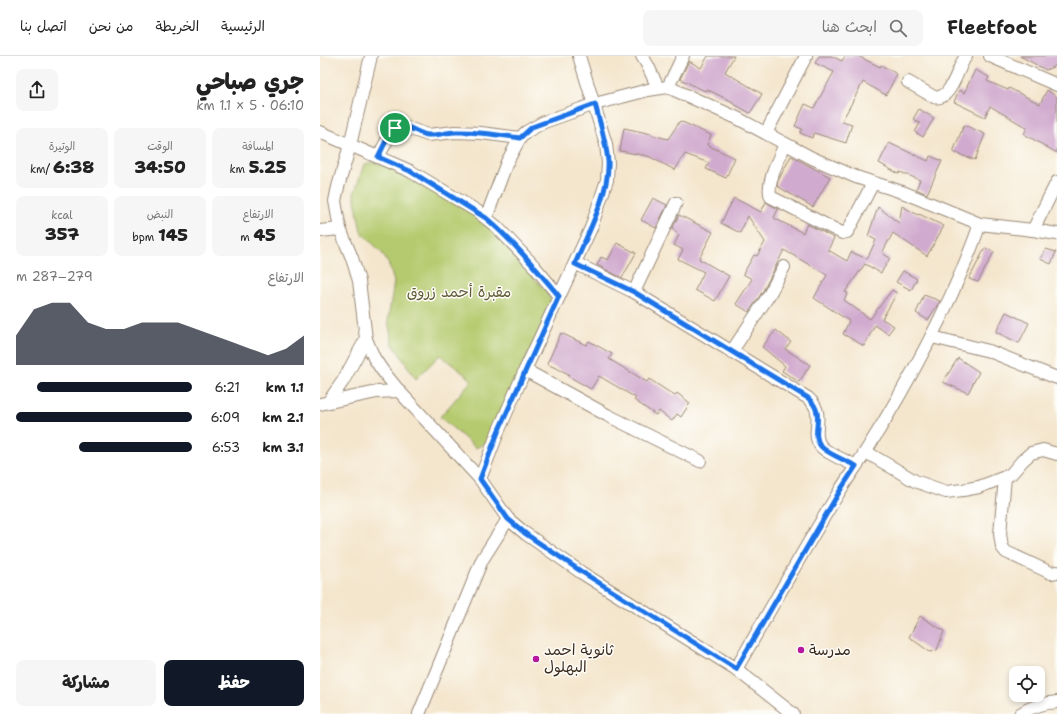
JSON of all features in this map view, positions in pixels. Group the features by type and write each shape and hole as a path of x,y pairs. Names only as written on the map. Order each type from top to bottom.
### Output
{"street":[{"path":"371,56 335,201 340,229 352,258 359,281 366,339 374,358 399,391 480,479 508,519 526,534 582,572 736,669 793,714"},
{"path":"480,479 498,432 525,370 575,264 607,180 608,163 606,144 595,104 579,56"},
{"path":"642,56 663,88 766,133 812,158 873,183 905,193 980,224 1057,234"},
{"path":"486,218 507,162 520,138 532,127 595,104 663,88 683,56"},
{"path":"766,133 806,56"},
{"path":"908,82 938,98 944,96 966,56"},
{"path":"990,56 1057,85"},
{"path":"378,157 391,133 395,128 402,126 428,135 455,132 481,133 520,138"},
{"path":"320,132 410,171 486,218 497,227 534,266 559,296"},
{"path":"785,144 769,186 769,194 771,197 842,233 847,232 849,229 873,183"},
{"path":"1033,230 1057,182"},
{"path":"634,292 676,203"},
{"path":"736,669 841,489 866,452 932,337 973,244 980,224"},
{"path":"320,231 340,229"},
{"path":"575,264 634,292 808,398 813,403 817,411 817,438 820,446 856,466"},
{"path":"732,351 769,295 784,267"},
{"path":"932,337 989,351 1057,378"},
{"path":"324,403 349,370 366,339"},
{"path":"525,370 607,415 700,461"},
{"path":"324,403 377,392 399,391"},
{"path":"866,452 915,481 946,492 979,487 1005,477 1011,474 1031,453 1043,450 1057,454"},
{"path":"1005,477 1000,534 1002,547 1006,552 1051,572 1057,572"},
{"path":"419,714 482,560 508,519"},
{"path":"1020,714 1028,708 1042,703 1057,702"}],"green space":[{"name":"مقبرة أحمد زروق","path":"374,162 412,174 493,228 514,256 546,291 552,303 491,440 476,448 440,417 472,380 440,355 416,379 392,343 388,320 394,282 389,265 382,253 361,232 354,194 364,164"}],"building":[{"path":"708,56 734,56 725,72 762,94 750,113 732,103 733,102 680,79 689,61 701,68"},
{"path":"819,56 831,56 842,61 845,56 858,56 880,67 881,65 897,74 886,95 863,82 842,121 852,124 846,143 814,133 812,138 800,133 802,129 795,126 805,104 814,108 834,72 815,63"},
{"path":"1020,56 1057,56 1057,65 1046,70"},
{"path":"975,70 989,77 987,81 1008,90 1009,88 1040,104 1047,90 1057,97 1057,153 1024,134 1027,128 990,106 985,117 954,102 959,90 964,93"},
{"path":"919,109 934,118 923,137 915,132 920,123 913,119"},
{"path":"680,121 711,135 707,145 735,158 726,178 706,169 709,163 685,154 675,170 648,156 620,151 624,128 668,139"},
{"path":"964,125 985,134 975,160 953,152"},
{"path":"889,143 928,161 930,156 942,161 927,194 916,189 920,180 900,172 899,174 879,163"},
{"path":"791,156 830,177 813,207 777,186 778,181"},
{"path":"653,198 667,205 656,228 641,220"},
{"path":"734,198 761,212 766,202 778,209 774,218 803,233 807,224 834,238 828,250 847,261 851,252 867,259 876,240 868,236 878,207 899,223 902,206 918,215 919,214 944,226 927,256 893,233 882,253 890,258 881,273 865,264 845,292 848,293 844,300 870,319 892,290 897,293 882,319 894,326 888,334 875,325 864,346 843,334 849,321 814,298 827,275 784,250 763,291 749,312 736,304 752,279 743,274 754,255 757,256 765,242 748,216 740,233 721,223"},
{"path":"679,215 713,232 699,259 729,276 715,301 695,290 704,272 678,259 683,250 674,245 679,235 672,229"},
{"path":"617,243 636,253 622,278 597,265 601,257 608,260"},
{"path":"985,248 994,252 978,282 969,279"},
{"path":"1046,249 1056,252 1051,264 1040,259"},
{"path":"903,271 917,279 911,290 896,282"},
{"path":"924,295 940,301 928,320 916,313"},
{"path":"1006,312 1029,323 1019,343 996,332"},
{"path":"776,330 791,342 785,349 810,365 799,382 782,371 785,366 762,347"},
{"path":"561,333 586,345 589,341 612,354 609,359 647,382 649,379 675,396 677,393 690,403 681,417 677,414 672,421 659,411 656,415 634,400 636,398 599,376 591,389 568,376 569,374 547,364"},
{"path":"958,358 979,372 968,393 943,382"},
{"path":"920,616 944,631 937,650 930,652 909,637"}],"place":[{"name":"مدرسة","path":"801,650"},
{"name":"ثانوية احمد البهلول","path":"536,659"}],"route":[{"path":"595,104 606,144 608,163 607,180 602,199 591,228 575,264 634,292 808,398 813,403 817,411 817,438 820,446 856,466 841,489 736,669 582,572 526,534 508,519 480,479 498,432 559,296 534,266 497,227 477,211 410,171 378,157 395,128 402,126 428,135 455,132 481,133 520,138 532,127 595,104"}]}
